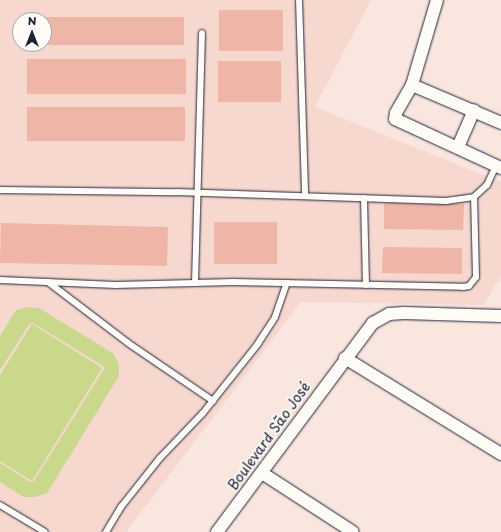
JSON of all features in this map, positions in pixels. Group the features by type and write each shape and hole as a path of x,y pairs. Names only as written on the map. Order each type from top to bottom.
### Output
{"street":[{"path":"437,0 412,85 396,113 395,120 401,124 458,147 498,167"},
{"path":"412,85 474,110 501,123"},
{"path":"458,147 474,110"},
{"name":"Boulevard São José","path":"217,532 262,473 345,358 373,323 389,314 501,316"},
{"path":"345,358 501,454"},
{"path":"262,473 353,532"}],"lane":[{"path":"299,0 304,196"},
{"path":"195,283 202,33"},
{"path":"0,190 197,193 446,201 474,197 487,185 498,167"},
{"path":"0,280 116,285 287,283 469,286 476,276 474,197"},
{"path":"364,198 366,285"},
{"path":"48,282 128,343 213,401"},
{"path":"106,532 121,507 160,458 213,401 268,329 275,317 287,283"},
{"path":"0,505 45,532"}],"shaded area":[{"path":"0,0 371,0 315,107 501,182 501,276 483,305 301,302 126,532 0,532"}],"green space":[{"path":"27,307 39,308 114,354 119,365 119,376 47,493 35,497 24,497 0,482 0,463 30,482 34,481 104,369 103,366 33,323 30,323 0,370 0,336 16,310"},
{"path":"32,324 102,368 32,481 0,461 0,375"}],"building":[{"path":"219,10 283,10 283,51 219,51"},
{"path":"52,17 184,17 184,45 52,45"},
{"path":"27,59 186,59 186,94 27,94"},
{"path":"218,61 281,61 281,102 218,102"},
{"path":"27,107 185,107 185,141 27,141"},
{"path":"384,203 464,204 463,230 384,229"},
{"path":"214,222 277,222 277,264 214,264"},
{"path":"1,223 168,227 167,266 0,263"},
{"path":"383,247 462,248 462,274 382,273"}]}
